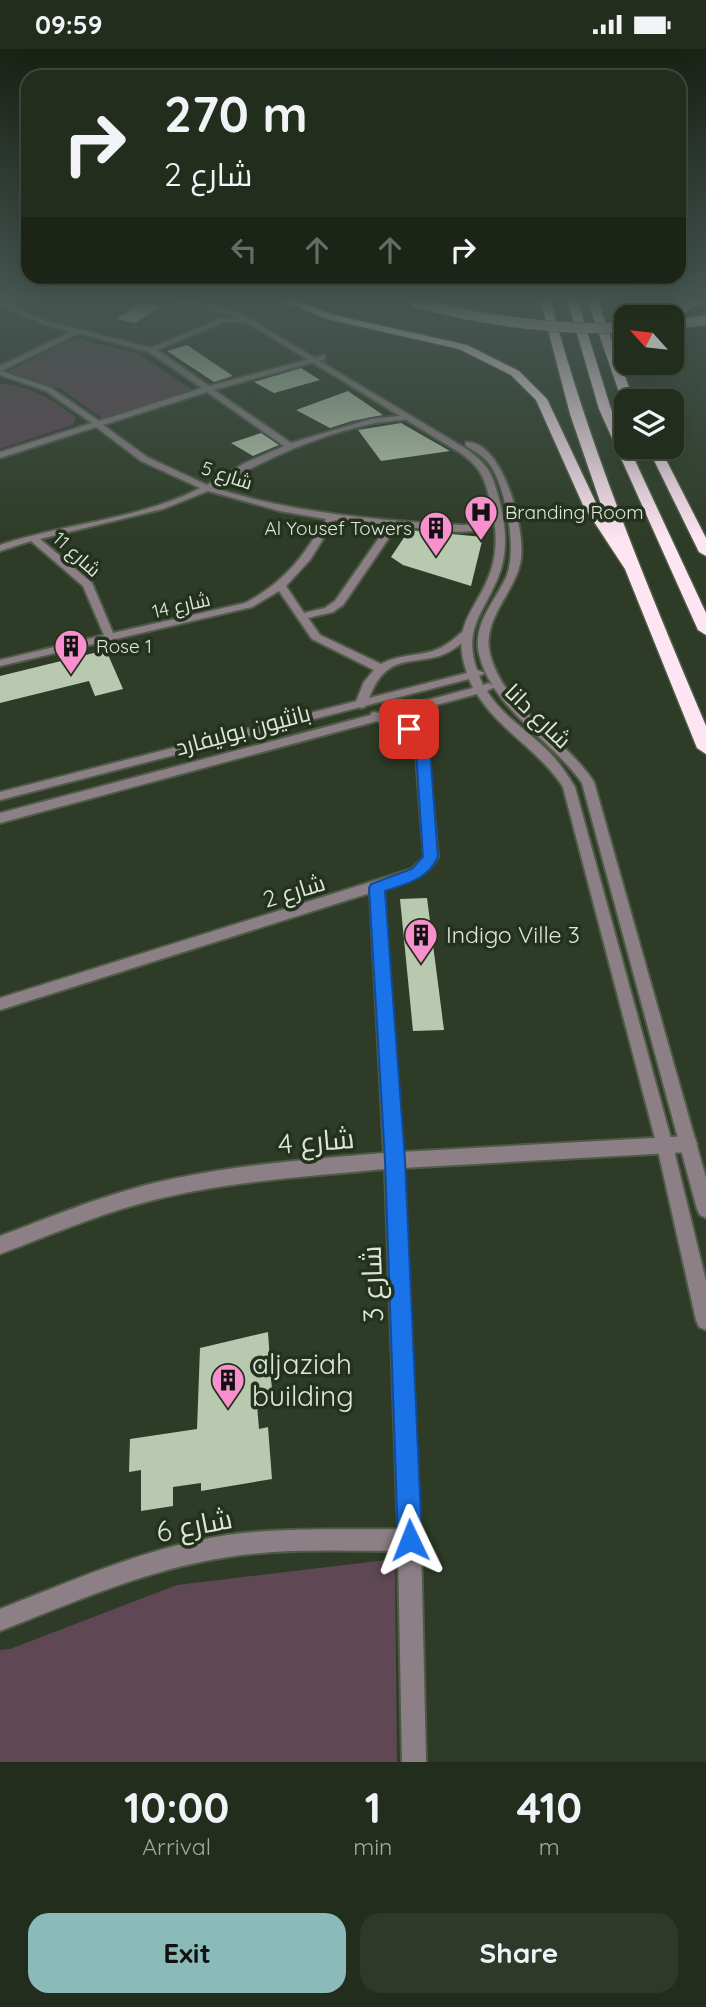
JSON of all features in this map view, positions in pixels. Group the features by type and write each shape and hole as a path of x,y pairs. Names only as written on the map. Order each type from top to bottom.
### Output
{"highway":[{"path":"522,379 547,408 593,512 634,571"},
{"path":"566,379 574,410 634,571 706,748"},
{"path":"596,379 605,409 706,630"},
{"path":"660,459 706,552"}],"street":[{"name":"شارع 5","path":"21,379 53,391 145,460 208,489 281,509 332,517 473,527 488,525 497,518"},
{"path":"193,379 291,447"},
{"path":"0,455 242,379"},
{"name":"شارع دانا","path":"348,379 465,452 482,465 489,482 501,537 497,568 491,584 473,610 466,634 468,661 476,682 492,708 550,758 569,787 665,1146 706,1320"},
{"name":"شارع دانا","path":"353,379 487,455 500,472 517,545 516,564 509,583 490,612 482,634 491,670 497,684 520,713 566,751 588,782 706,1209"},
{"path":"382,418 390,407"},
{"path":"0,548 32,537 134,514 208,489 249,465 291,447 382,418 406,417"},
{"name":"شارع 14","path":"0,663 228,612 248,605 281,587 296,572 332,517"},
{"path":"300,617 329,610 340,603 394,523"},
{"name":"شارع 5","path":"473,527 501,537"},
{"name":"شارع 11","path":"32,537 88,585 110,638"},
{"path":"281,587 310,631 324,642 380,668"},
{"path":"361,704 368,685 380,668 397,660 447,651 466,634"},
{"name":"بانثيون بوليفارد","path":"0,818 445,698 476,682 491,670"},
{"name":"بانثيون بوليفارد","path":"1,798 24,797 50,783 361,704 476,682 497,684"},
{"path":"445,698 470,700 492,708"},
{"name":"شارع 2","path":"0,1004 377,888 417,873 426,866 431,857 421,743 400,724 375,716"},
{"name":"شارع 3","path":"377,888 395,1160 410,1540 414,1762"},
{"name":"شارع 4","path":"0,1245 98,1208 198,1182 248,1174 395,1160 690,1144"},
{"name":"شارع 6","path":"0,1620 140,1567 218,1548 290,1541 410,1540"}],"shaded area":[{"path":"31,379 176,379 197,393 106,421 61,389"},
{"path":"0,384 31,390 49,399 76,417 73,425 0,449"},
{"path":"395,1559 397,1762 0,1762 0,1650 10,1649 177,1585"}],"building":[{"path":"264,379 320,380 274,393 254,382"},
{"path":"348,391 383,415 330,428 296,410"},
{"path":"401,423 450,451 381,461 358,430"},
{"path":"261,433 279,445 253,456 231,443"},
{"name":"Al Yousef Towers","path":"409,530 483,537 471,586 403,565 391,557"},
{"name":"Rose 1","path":"106,650 123,689 95,696 89,681 0,703 0,676"},
{"name":"Indigo Ville 3","path":"427,898 444,1030 413,1031 400,899"},
{"name":"aljaziah building","path":"268,1332 272,1391 256,1393 259,1429 268,1427 272,1479 201,1491 201,1483 173,1487 173,1506 141,1511 141,1470 129,1472 130,1439 197,1429 200,1348"}],"place":[{"name":"Branding Room","path":"481,542"},
{"name":"Al Yousef Towers","path":"436,558"},
{"name":"Rose 1","path":"71,676"},
{"name":"Indigo Ville 3","path":"421,965"},
{"name":"aljaziah building","path":"228,1410"}],"route":[{"path":"409,729 421,743 423,751 431,857 426,866 417,873 377,888 395,1160 410,1540"}]}
